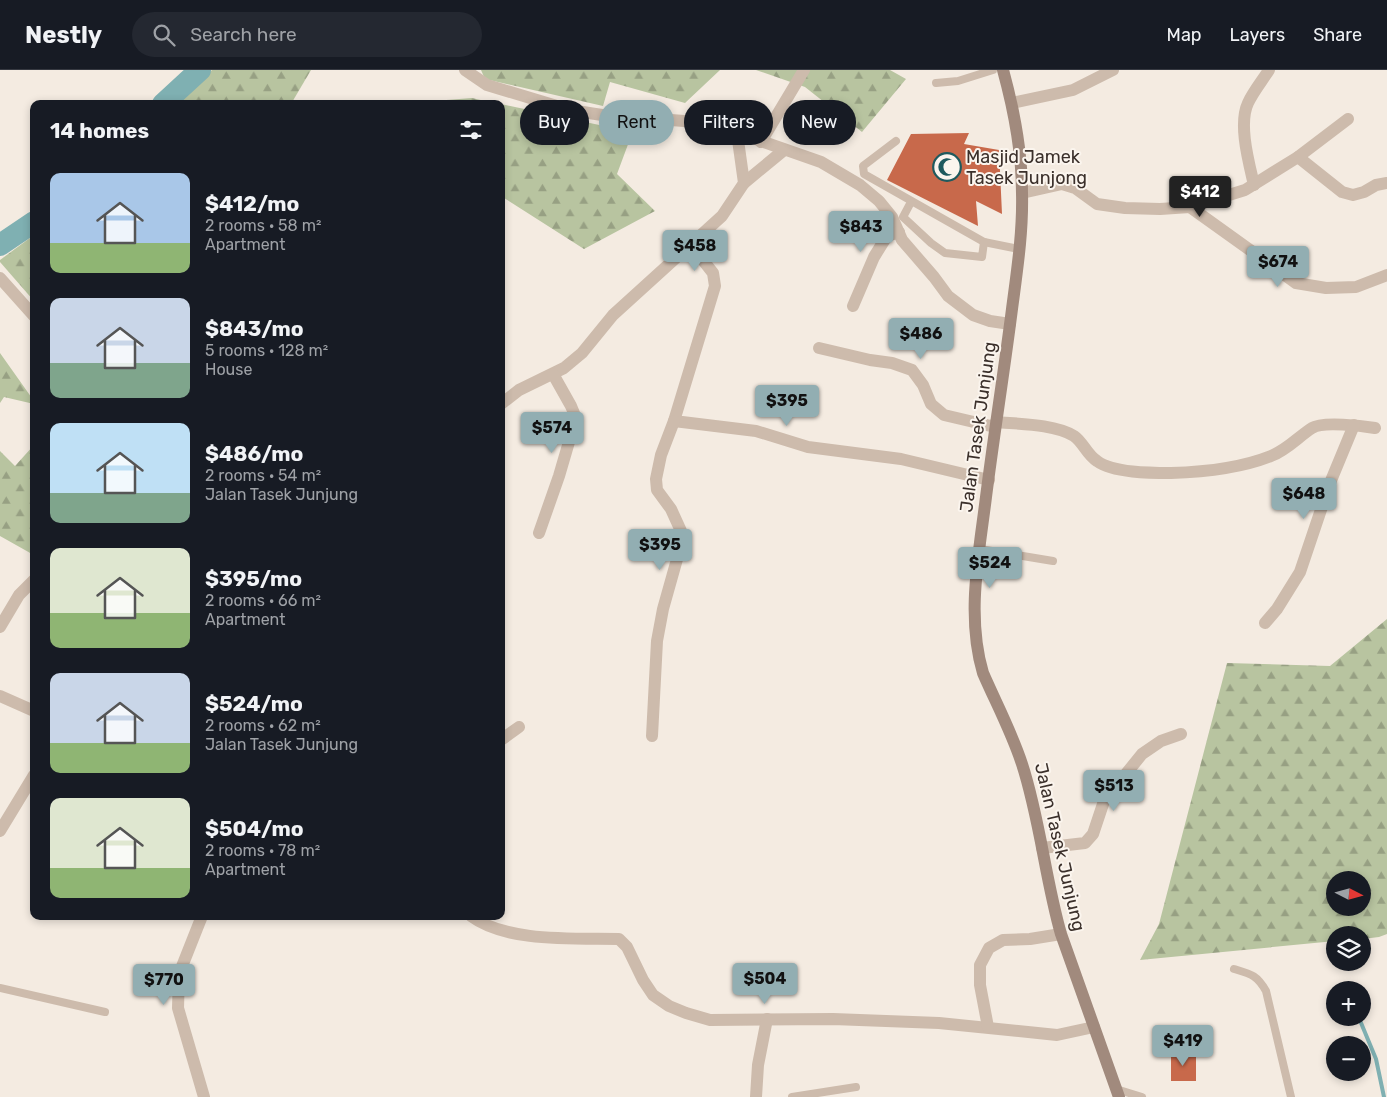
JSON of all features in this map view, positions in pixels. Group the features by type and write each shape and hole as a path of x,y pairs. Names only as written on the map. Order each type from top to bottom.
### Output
{"main road":[{"name":"Jalan Tasek Junjung","path":"1003,70 1012,103 1021,161 1022,193 1019,249 980,549 975,616 979,658 983,673 1022,763 1035,812 1054,911 1118,1093"}],"street":[{"path":"465,70 486,84 570,110 634,120 684,121"},
{"path":"773,122 804,70"},
{"path":"1012,103 1072,90 1113,70"},
{"path":"1254,185 1245,148 1244,119 1247,105 1269,70"},
{"path":"1022,193 1062,184 1075,188 1097,204 1125,208 1160,209 1190,207 1245,190 1254,185 1298,158 1348,119"},
{"path":"739,145 744,183"},
{"path":"770,145 821,162 860,185 879,201 892,217 902,240 948,296 973,316 1010,324"},
{"path":"505,401 519,390 564,368 582,353 613,315 722,216 744,183 784,150"},
{"path":"1298,158 1342,192 1353,195 1364,192 1376,185 1387,183"},
{"path":"1190,207 1296,283 1326,288 1356,287 1387,275"},
{"path":"853,306 874,258 887,236 899,232"},
{"path":"652,736 657,641 663,609 681,545 681,532 658,490 656,479 661,455 674,421 715,286 714,272 691,245"},
{"path":"0,278 30,312"},
{"path":"820,348 870,360 892,363 912,370 923,385 931,404 944,415 996,424 1041,427 1063,431 1075,437 1096,461 1113,469 1169,473 1194,472 1255,462 1274,455 1313,426 1354,425 1375,428"},
{"path":"539,534 576,418 553,374"},
{"path":"674,421 756,431 808,447 901,459 989,480"},
{"path":"1265,623 1277,609 1300,572 1330,483 1354,425"},
{"path":"0,627 19,594 30,584"},
{"path":"0,696 30,709"},
{"path":"505,737 519,727"},
{"path":"1042,848 1085,843 1093,834 1104,801 1142,754 1160,741 1181,734"},
{"path":"0,831 30,782"},
{"path":"200,920 179,974 178,1008 204,1097"},
{"path":"479,920 492,927 525,936 620,939 627,946 643,980 653,995 668,1006 710,1020 767,1019 939,1023 1056,1035 1094,1027"},
{"path":"988,1027 980,985 980,965 988,948 1003,940 1061,934"},
{"path":"756,1097 758,1065 767,1019"}],"lane":[{"path":"936,83 958,81 993,70"},
{"path":"896,141 864,166 864,174 910,202 984,242 1019,249"},
{"path":"910,202 903,217 931,243 945,253 982,257 984,242"},
{"path":"980,549 1053,560"},
{"path":"1234,970 1250,974 1260,980 1266,991 1291,1097"},
{"path":"0,988 105,1012"},
{"path":"792,1097 856,1087"},
{"path":"1118,1093 1142,1097"}],"green space":[{"path":"212,70 311,70 293,100 180,100"},
{"path":"481,70 720,70 688,100 684,100 684,103 610,82 605,100 599,100 599,105 589,103 589,100 577,100 485,79"},
{"path":"756,70 890,70 906,79 862,132 856,127 856,100 821,100 805,87"},
{"path":"472,98 481,100 447,100"},
{"path":"505,105 520,108 520,145 589,145 589,123 599,125 599,145 628,145 617,174 655,211 584,249 505,199"},
{"path":"30,238 30,296 0,262 0,260"},
{"path":"0,353 30,395 30,403 4,397 0,403"},
{"path":"30,449 30,553 0,536 0,451 15,466"},
{"path":"1387,619 1387,934 1371,938 1371,926 1326,926 1326,942 1140,960 1159,924 1227,663 1330,666"}],"building":[{"name":"Masjid Jamek Tasek Junjong","path":"969,133 964,144 999,150 1002,214 976,201 978,226 887,180 911,134"},
{"path":"1171,1052 1196,1053 1196,1081 1171,1081"}],"waterway":[{"path":"167,100 200,70"},
{"path":"0,245 30,225"},
{"path":"1362,1026 1376,1059 1384,1097"}],"place":[{"name":"Masjid Jamek Tasek Junjong","path":"947,167"}]}
